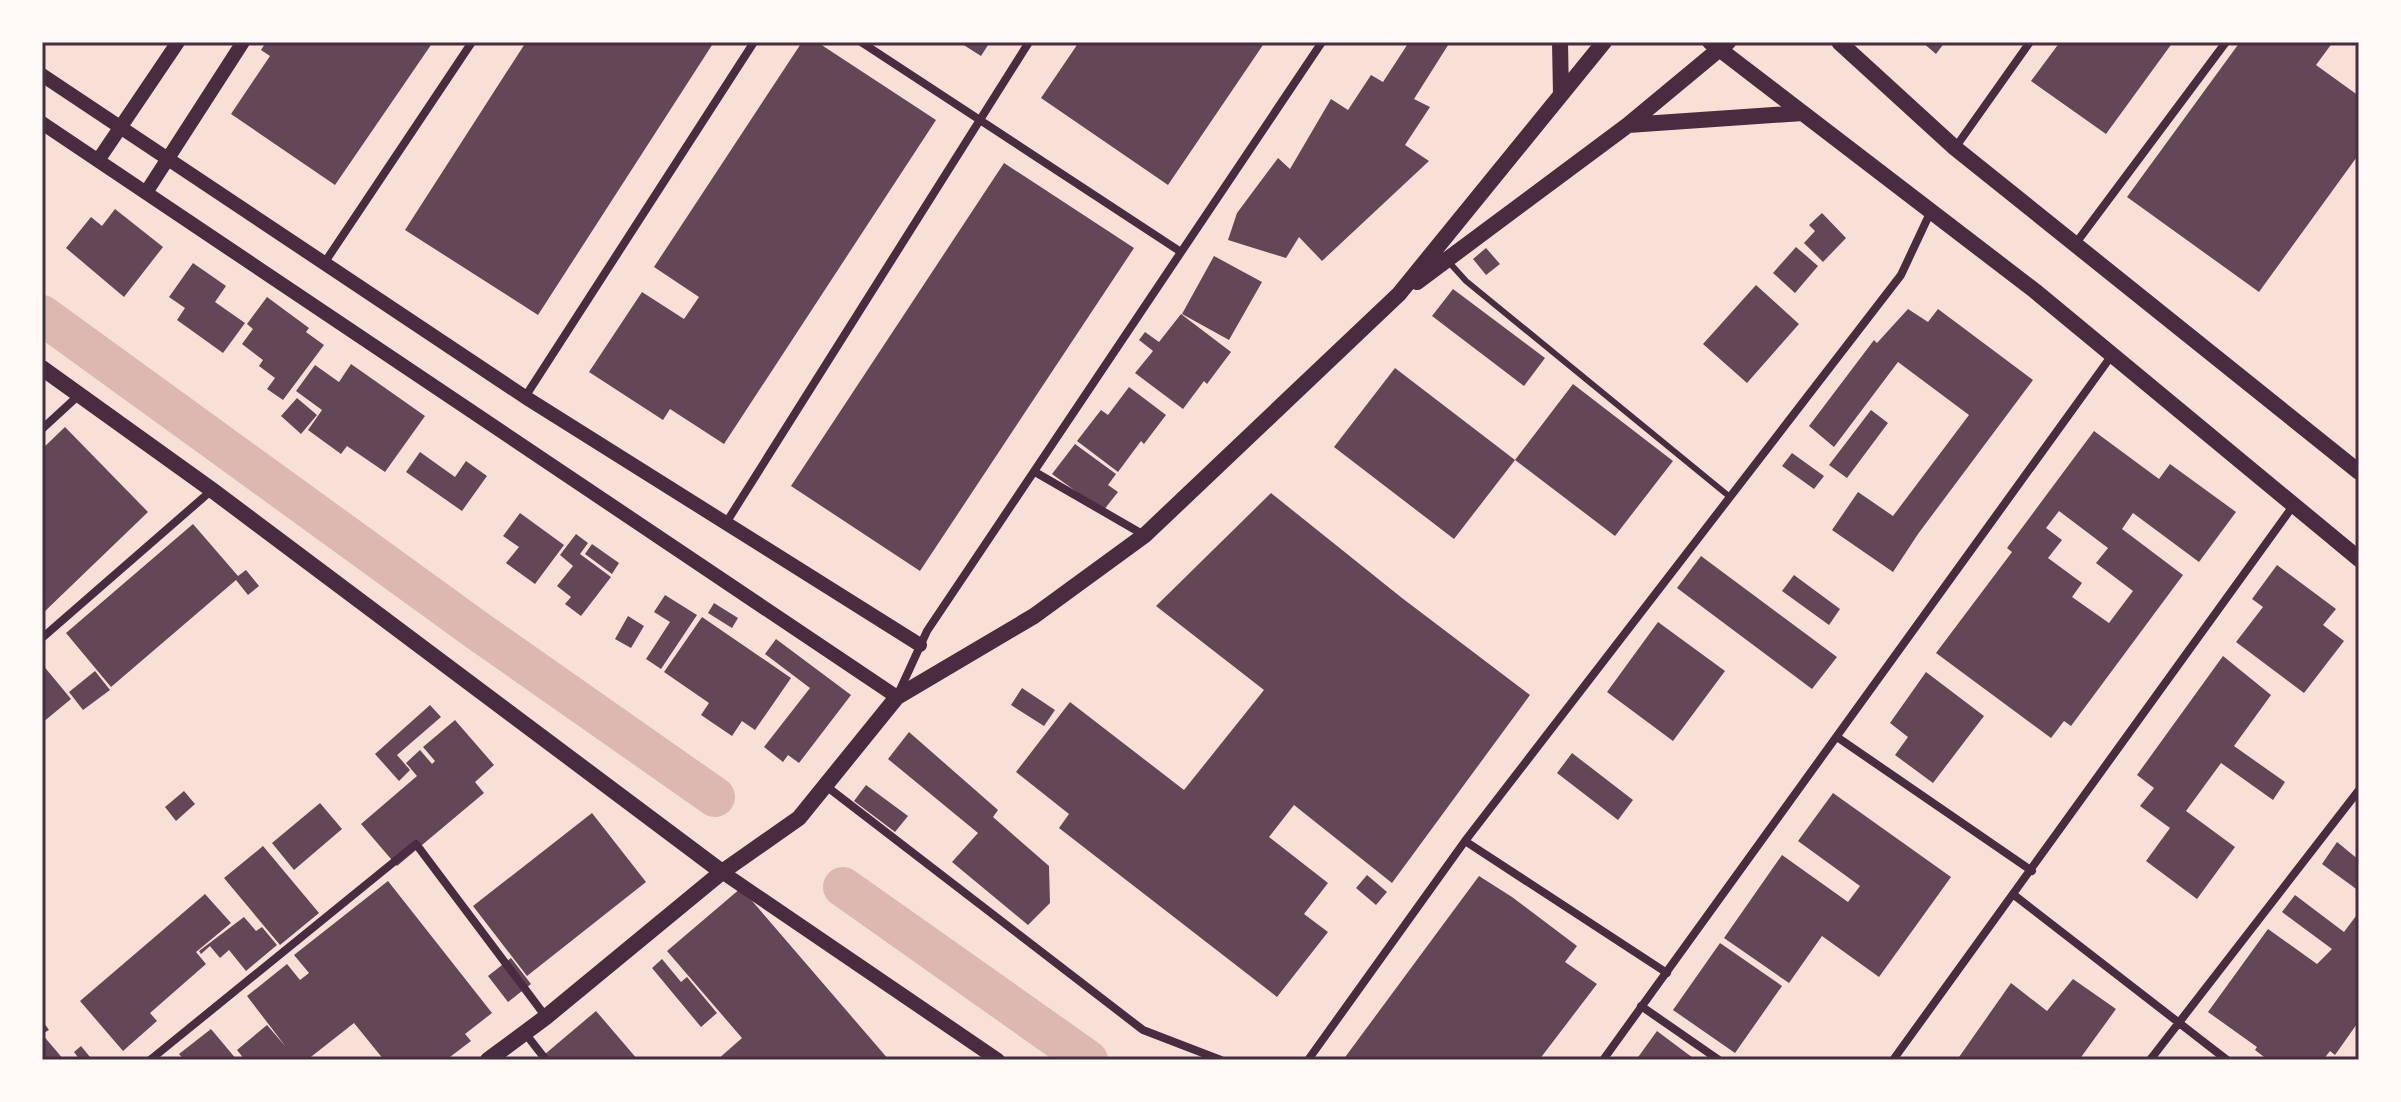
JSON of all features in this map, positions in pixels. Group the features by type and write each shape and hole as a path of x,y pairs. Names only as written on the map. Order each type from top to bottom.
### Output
{"main road":[{"path":"1560,42 1561,95"},
{"path":"488,1060 546,1017 722,872 799,818 897,697 1034,616 1145,535 1399,294 1604,42"},
{"path":"1839,42 1853,49 1955,148 2359,472"},
{"path":"1399,294 1628,125 1720,45 2112,355 2359,559"},
{"path":"1628,125 1803,113"},
{"path":"42,368 212,490 722,872"}],"street":[{"path":"99,159 178,42"},
{"path":"147,191 243,42"},
{"path":"325,262 472,42"},
{"path":"525,397 754,42"},
{"path":"861,42 1181,252"},
{"path":"726,523 1029,42"},
{"path":"42,123 897,697 927,631 1322,42"},
{"path":"1955,148 2030,42"},
{"path":"2076,243 2226,42"},
{"path":"42,75 525,397 920,645"},
{"path":"1308,1060 1465,841 1901,275 1931,211"},
{"path":"1603,1060 2112,355"},
{"path":"42,429 79,395"},
{"path":"1035,472 1145,535"},
{"path":"42,638 212,490"},
{"path":"1893,1060 2293,506"},
{"path":"1837,737 2032,871"},
{"path":"826,786 1143,1030 1221,1060"},
{"path":"2150,1060 2359,790"},
{"path":"1465,841 1667,973"},
{"path":"150,1060 416,844 546,1017"},
{"path":"722,872 998,1060"},
{"path":"2014,895 2227,1060"},
{"path":"1641,1006 1719,1060"},
{"path":"525,1033 546,1060"}],"lane":[{"path":"1447,260 1466,281 1730,497"}],"building":[{"path":"266,42 433,42 335,185 231,114 270,56 261,50"},
{"path":"526,42 714,42 538,315 405,230"},
{"path":"802,42 817,42 936,120 724,444 670,409 663,420 589,372 642,292 684,319 699,297 654,267"},
{"path":"959,42 990,42 981,56"},
{"path":"1079,42 1265,42 1168,185 1041,98"},
{"path":"1409,42 1450,42 1414,99 1430,107 1405,145 1429,161 1322,261 1299,237 1286,258 1228,240 1237,213 1278,158 1290,169 1331,99 1348,110 1371,75 1383,82"},
{"path":"1922,42 1945,42 1936,54"},
{"path":"2060,42 2173,42 2106,134 2031,81"},
{"path":"2240,42 2333,42 2316,65 2359,96 2359,154 2259,292 2127,197"},
{"path":"1004,163 1134,248 920,571 791,486"},
{"path":"115,209 163,247 124,297 66,248 91,217 102,226"},
{"path":"1822,213 1846,238 1823,262 1804,243 1815,231 1809,225"},
{"path":"1796,247 1818,266 1795,293 1773,273"},
{"path":"1486,248 1500,264 1486,275 1473,259"},
{"path":"1214,256 1262,282 1229,340 1182,314"},
{"path":"193,263 226,286 215,302 245,323 223,353 177,320 185,308 169,297"},
{"path":"1756,285 1799,324 1747,383 1703,344"},
{"path":"1453,289 1545,358 1524,386 1432,316"},
{"path":"267,297 309,328 306,332 324,345 283,400 267,389 275,378 259,366 263,360 242,344 253,329 247,324"},
{"path":"1908,309 1928,322 1938,309 2033,380 1893,572 1832,530 1858,492 1893,516 1969,415 1898,362 1834,447 1809,426 1874,340 1877,343"},
{"path":"1181,314 1231,352 1183,409 1135,373 1153,351 1139,340 1145,332 1159,342"},
{"path":"351,364 425,416 385,472 347,446 341,454 308,430 322,410 296,391 315,365 339,382"},
{"path":"1395,368 1515,460 1454,539 1334,447"},
{"path":"1573,384 1673,461 1615,536 1515,460"},
{"path":"1129,387 1166,415 1118,472 1077,441 1101,410 1108,415"},
{"path":"297,398 317,415 301,434 281,416"},
{"path":"1871,410 1888,423 1847,478 1829,465"},
{"path":"65,427 148,512 42,614 42,449"},
{"path":"2094,431 2159,479 2170,464 2236,512 2199,562 2133,513 2122,529 2183,575 2071,726 2064,721 2051,738 1936,653 2012,552 2007,548","holes":["2059,511 2108,548 2096,563 2133,591 2109,623 2072,597 2082,583 2048,558 2062,540 2046,528"]},
{"path":"1075,444 1116,474 1108,485 1118,492 1103,511 1052,474"},
{"path":"420,452 455,477 466,461 487,476 462,511 406,472"},
{"path":"1792,453 1824,476 1814,489 1782,466"},
{"path":"1271,493 1530,695 1392,883 1294,805 1269,837 1328,883 1304,914 1328,932 1277,997 1059,828 1069,814 1016,772 1070,702 1184,790 1264,690 1156,606"},
{"path":"520,513 564,545 535,584 506,563 519,547 503,536"},
{"path":"193,524 238,576 246,570 259,586 248,595 236,580 111,687 66,633"},
{"path":"576,534 588,543 580,554 611,577 581,616 565,604 571,597 557,586 573,566 560,555"},
{"path":"592,544 619,563 612,574 585,554"},
{"path":"1701,556 1837,657 1812,689 1677,588"},
{"path":"2277,565 2336,609 2323,625 2344,641 2304,693 2236,642 2263,607 2252,599"},
{"path":"1794,575 1840,609 1829,625 1782,591"},
{"path":"665,595 697,615 661,669 646,659 670,622 654,612"},
{"path":"714,603 738,618 732,628 708,613"},
{"path":"628,616 644,626 631,648 615,639"},
{"path":"702,617 791,678 755,730 742,721 732,736 701,715 709,703 664,672"},
{"path":"1658,622 1725,671 1673,741 1607,692"},
{"path":"776,639 851,695 799,763 788,755 783,762 764,747 810,688 765,654"},
{"path":"2223,656 2271,695 2234,746 2285,782 2273,800 2221,763 2186,811 2235,847 2197,899 2146,861 2170,828 2140,806 2154,788 2137,775"},
{"path":"42,664 71,699 42,723"},
{"path":"95,671 110,690 83,710 69,692"},
{"path":"1926,672 1984,716 1933,783 1895,755 1908,737 1890,723"},
{"path":"1022,688 1055,710 1044,726 1011,705"},
{"path":"430,705 441,717 397,755 410,770 399,781 375,754"},
{"path":"455,720 494,765 475,782 484,793 397,866 361,824 417,776 406,763 420,750 432,764 435,761 423,747"},
{"path":"909,732 998,810 993,817 1049,866 1050,903 1028,925 952,862 978,833 888,759"},
{"path":"1572,753 1633,800 1618,820 1557,773"},
{"path":"866,785 908,816 895,832 854,801"},
{"path":"184,791 195,804 176,821 165,807"},
{"path":"1833,793 1951,877 1879,977 1822,936 1789,983 1724,938 1782,855 1848,902 1860,886 1798,841"},
{"path":"320,803 342,829 294,870 272,843"},
{"path":"592,813 646,882 527,976 473,906"},
{"path":"2337,842 2359,860 2359,891 2322,864"},
{"path":"263,846 319,913 280,945 224,878"},
{"path":"1367,875 1387,892 1376,905 1356,888"},
{"path":"1479,876 1577,946 1565,962 1597,984 1539,1060 1343,1060"},
{"path":"388,881 492,1013 465,1034 471,1041 446,1060 384,1060 354,1023 307,1060 245,1060 237,1050 267,1025 286,1047 247,996 287,964 300,980 309,973 294,955"},
{"path":"741,888 889,1060 717,1060 742,1038 667,951"},
{"path":"205,894 231,923 196,952 206,964 150,1013 157,1021 123,1051 80,1001"},
{"path":"2295,895 2344,932 2359,912 2359,1021 2335,1055 2330,1051 2323,1060 2268,1060 2255,1050 2257,1047 2208,1012 2268,929 2317,964 2332,949 2282,912"},
{"path":"244,917 256,931 262,927 277,945 246,971 229,950 220,958 210,946 201,954 199,951"},
{"path":"1720,943 1782,986 1735,1053 1673,1010"},
{"path":"511,958 531,984 508,1002 488,976"},
{"path":"662,959 681,982 687,977 717,1013 701,1027 652,968"},
{"path":"2073,979 2116,1009 2079,1060 1957,1060 2011,983 2047,1011"},
{"path":"596,1011 638,1060 538,1060"},
{"path":"42,1020 49,1030 42,1034"},
{"path":"211,1029 237,1060 184,1060 179,1054"},
{"path":"1657,1031 1685,1052 1696,1060 1636,1060"},
{"path":"42,1034 64,1060 42,1060"},
{"path":"81,1046 90,1057 86,1060 80,1060 74,1052"}],"waterway":[{"path":"42,315 478,631 715,797"},
{"path":"843,887 1088,1060"}]}
